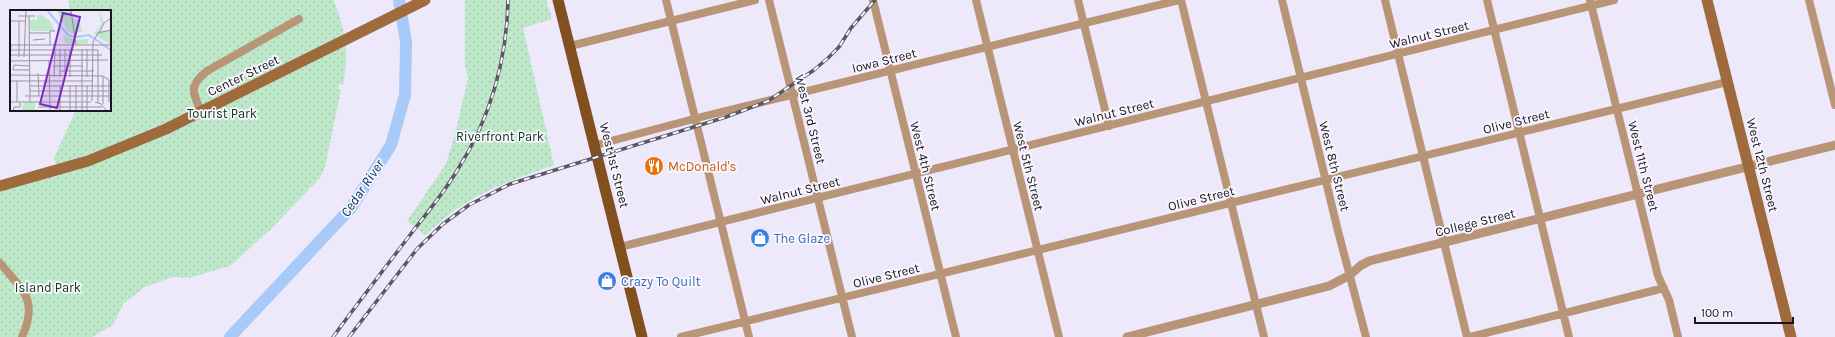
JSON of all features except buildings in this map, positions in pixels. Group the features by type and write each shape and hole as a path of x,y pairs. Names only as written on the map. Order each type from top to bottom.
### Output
{"main road":[{"name":"Center Street","path":"0,186 88,161 166,129 425,0"},
{"name":"West 1st Street","path":"558,0 596,145 642,337"},
{"name":"West 12th Street","path":"1707,0 1727,82 1750,166 1791,337"}],"street":[{"path":"666,0 749,337"},
{"path":"570,46 755,0"},
{"name":"West 3rd Street","path":"769,0 852,337"},
{"name":"West 4th Street","path":"872,0 956,337"},
{"name":"West 5th Street","path":"976,0 1059,337"},
{"path":"1078,0 1109,126"},
{"path":"1180,0 1264,337"},
{"name":"Iowa Street","path":"596,145 695,119 1180,0"},
{"name":"West 8th Street","path":"1282,0 1366,337"},
{"path":"1385,0 1468,337 1664,288"},
{"path":"1487,0 1570,337"},
{"name":"Walnut Street","path":"620,247 1494,30 1591,3 1614,0"},
{"path":"1809,0 1835,106"},
{"name":"West 11th Street","path":"1591,3 1658,276 1669,300 1678,337"},
{"path":"201,111 193,91 194,84 199,77 299,19"},
{"name":"Olive Street","path":"681,337 1727,82"},
{"name":"College Street","path":"1126,337 1329,286 1350,275 1360,266 1369,262 1835,145"},
{"path":"0,263 27,295 29,311 26,327 22,337"}],"green space":[{"name":"Tourist Park","path":"333,0 341,21 345,42 346,63 343,85 339,84 338,89 341,90 325,167 320,178 271,229 230,266 189,278 172,277 145,287 124,303 113,325 92,337 0,337 0,185 58,169 54,158 76,111 111,111 111,10 71,10 68,1"},
{"name":"Riverfront Park","path":"465,0 546,0 552,19 523,28 554,165 487,191 451,213 425,235 407,221 446,164 456,130 468,78 465,66"}],"waterway":[{"name":"Cedar River","path":"230,337 351,208 391,145 405,95 406,42 399,0"}],"railway":[{"path":"333,337 441,195 453,178 469,150 488,109 495,88 504,45 508,0"},
{"path":"349,337 417,249 443,224 469,205 510,184 726,117 768,101 814,70 828,58 839,47 851,28 875,0"}],"place":[{"name":"McDonald's","path":"654,166"},
{"name":"The Glaze","path":"760,238"},
{"name":"Crazy To Quilt","path":"607,281"}],"park label":[{"name":"Island Park","path":"48,287"}]}
